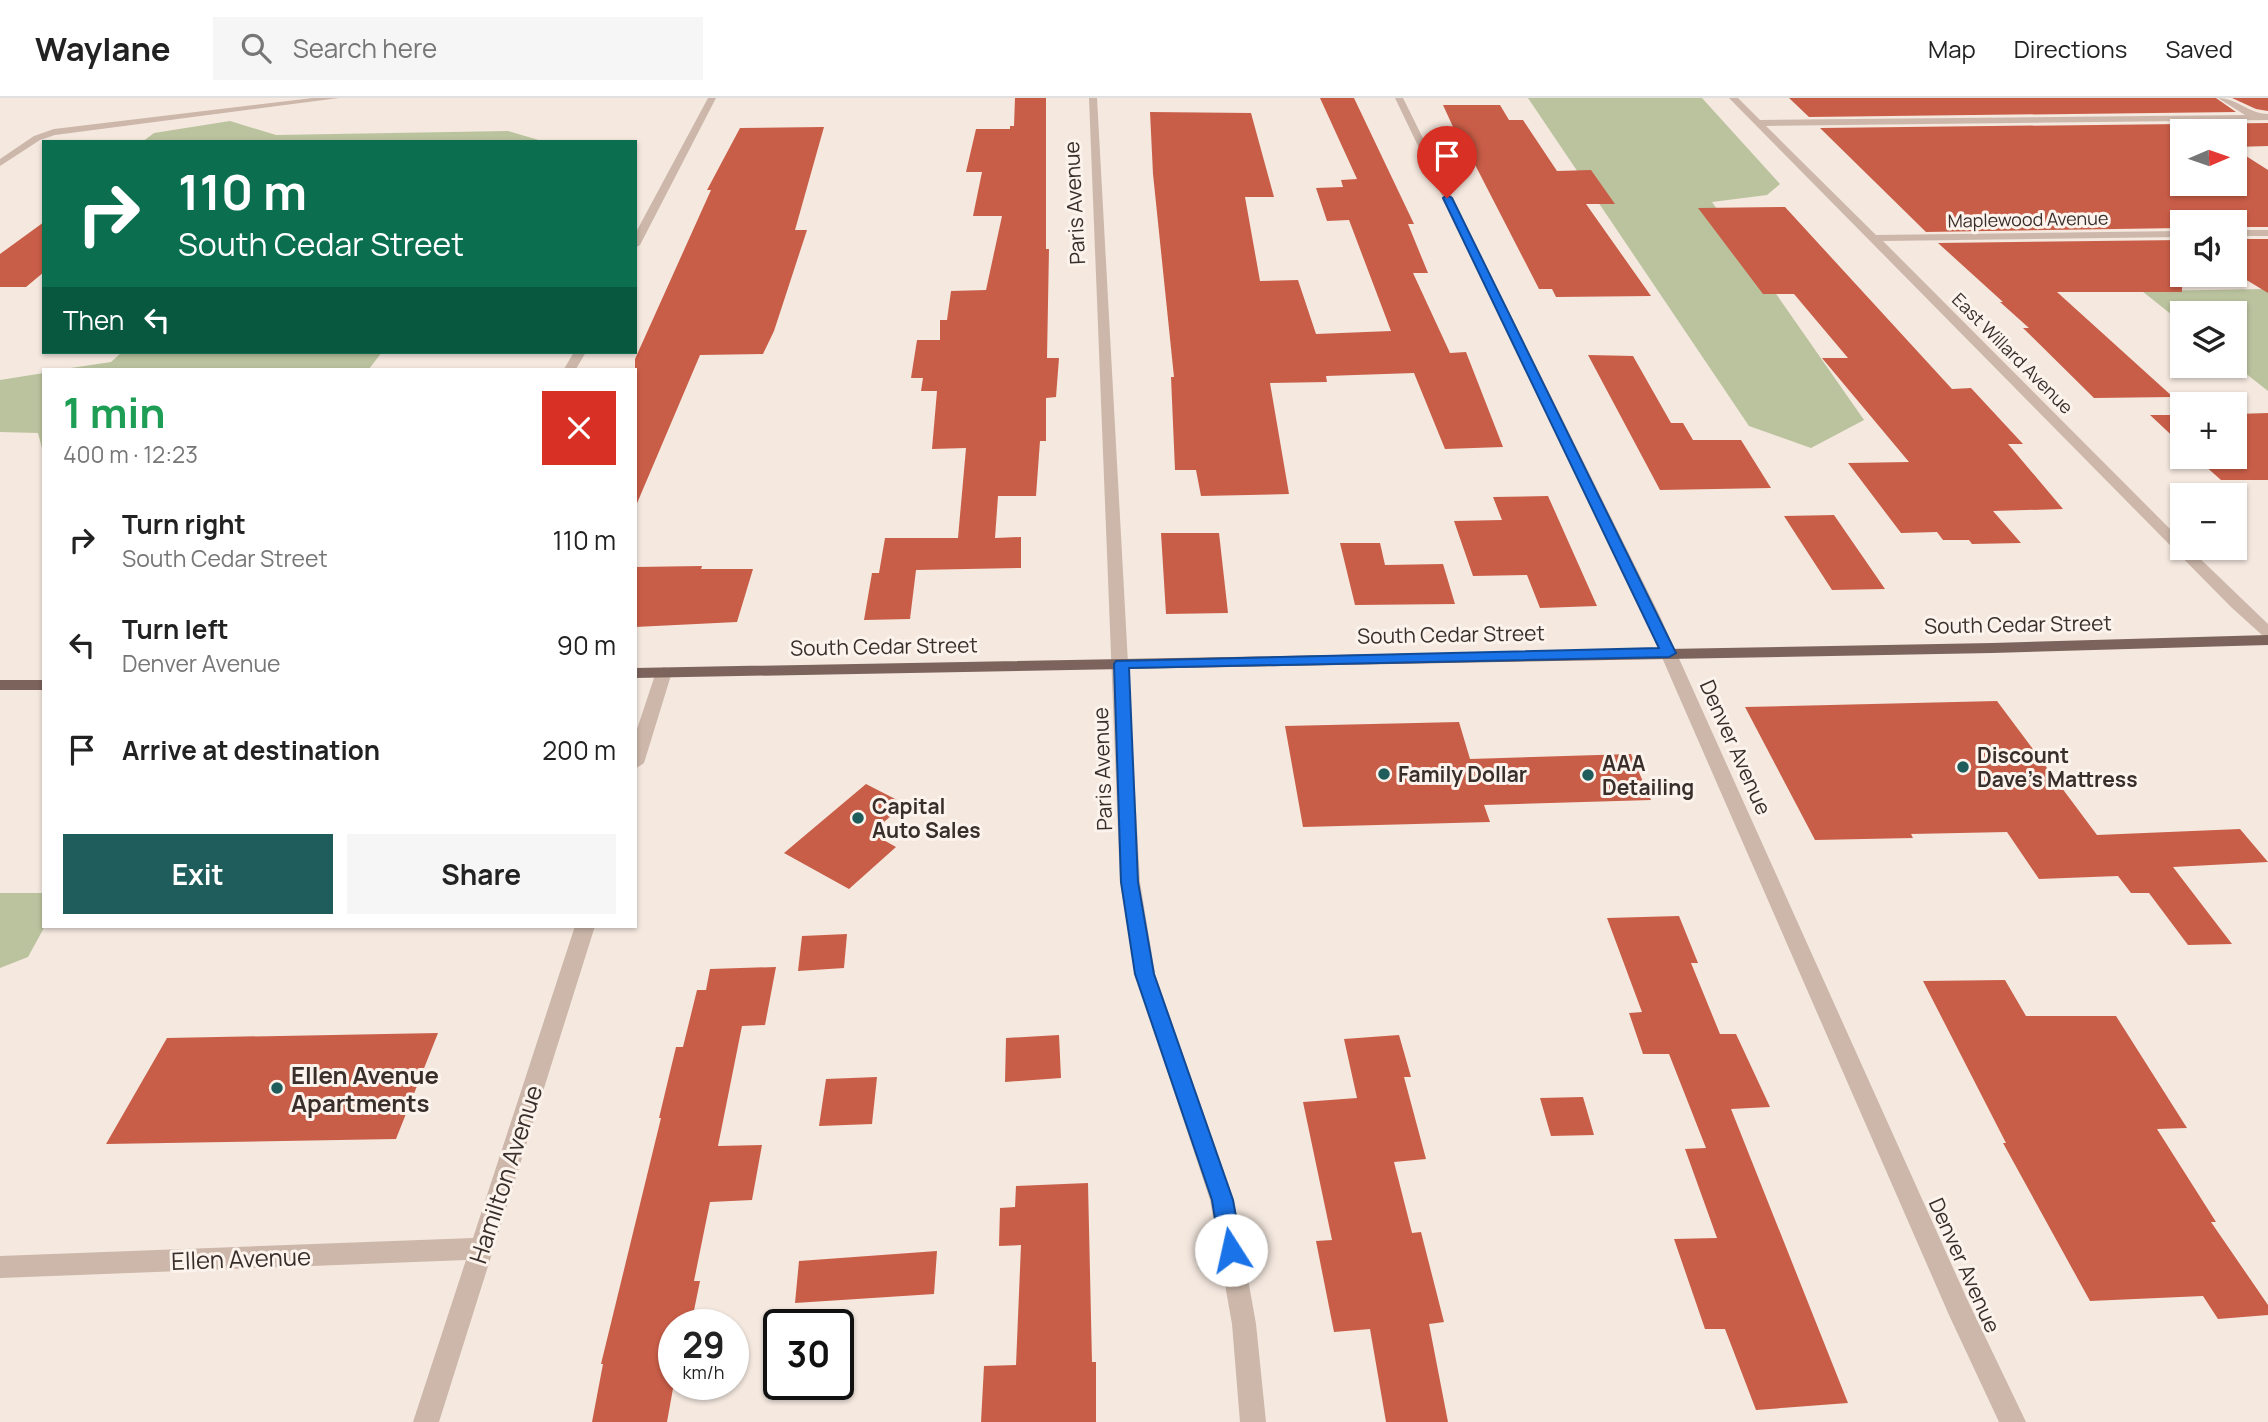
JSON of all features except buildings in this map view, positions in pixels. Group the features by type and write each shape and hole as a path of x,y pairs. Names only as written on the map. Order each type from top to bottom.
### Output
{"main road":[{"name":"South Cedar Street","path":"637,673 1992,648 2268,640"},
{"path":"0,685 42,685"}],"street":[{"path":"0,163 37,138 54,132 335,98"},
{"path":"637,241 712,98"},
{"name":"Paris Avenue","path":"1093,98 1130,882 1144,974 1222,1200 1244,1324 1254,1422"},
{"name":"Denver Avenue","path":"1399,98 1669,653 1958,1307 2013,1422"},
{"name":"East Willard Avenue","path":"1733,98 2236,604 2268,632"},
{"path":"2222,98 2268,124"},
{"path":"1757,123 2268,117"},
{"path":"2247,233 2268,233"},
{"name":"Maplewood Avenue","path":"1874,238 2170,234"},
{"path":"637,757 664,672"},
{"name":"Hamilton Avenue","path":"426,1422 583,928"},
{"name":"Ellen Avenue","path":"0,1267 481,1249"}],"green space":[{"path":"1528,98 1702,98 1780,184 1767,195 1712,202 1864,420 1811,448 1749,426"},
{"path":"230,121 276,135 508,131 539,140 145,140 154,133"},
{"path":"2268,289 2268,391 2247,374 2247,301 2170,301 2170,313 2142,291"},
{"path":"120,354 380,354 370,368 71,368 111,362"},
{"path":"42,373 42,448 38,433 0,432 0,380"},
{"path":"0,893 42,893 44,928 28,957 0,968"}],"place":[{"name":"Discount Dave's Mattress","path":"1963,767"},
{"name":"Family Dollar","path":"1384,774"},
{"name":"AAA Detailing","path":"1588,775"},
{"name":"Capital Auto Sales","path":"858,818"},
{"name":"Ellen Avenue Apartments","path":"277,1088"}],"route":[{"path":"1231,1250 1222,1200 1144,974 1130,882 1121,664 1669,653 1447,198"}]}
